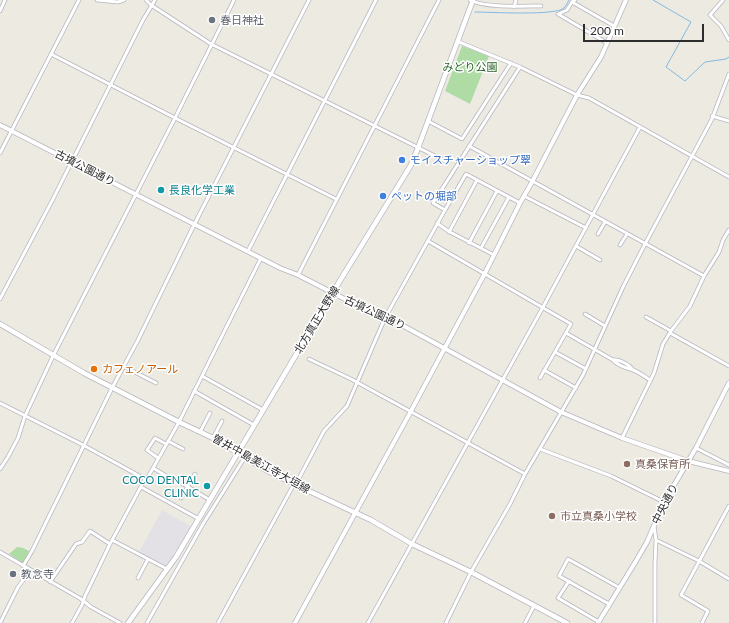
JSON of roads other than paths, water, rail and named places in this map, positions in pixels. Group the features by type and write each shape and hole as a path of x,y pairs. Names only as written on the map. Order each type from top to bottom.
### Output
{"main road":[{"name":"北方真正大野線","path":"128,623 167,570 199,519 333,293 404,178 418,148 472,1"},
{"name":"曽井中島美江寺大垣線","path":"0,324 53,356 112,388 213,438 266,470 355,512 412,544 471,572 566,623"}],"street":[{"path":"0,10 5,0"},
{"path":"0,153 79,0"},
{"path":"97,0 118,2 124,0"},
{"path":"146,0 151,6 211,44 447,162"},
{"path":"0,299 155,0"},
{"path":"0,469 8,457 53,356 234,0"},
{"path":"23,566 32,551 83,445 123,366 138,340 194,225 309,0"},
{"path":"248,251 376,0"},
{"path":"298,275 439,0"},
{"path":"494,5 496,0"},
{"path":"514,6 516,0"},
{"path":"295,623 485,274 520,203 577,96 601,57 626,0"},
{"path":"723,0 710,15 720,26 729,40"},
{"path":"472,1 494,5 541,6"},
{"path":"607,42 558,14 567,10 573,1 614,26"},
{"path":"458,42 520,67 577,96 589,98 729,177"},
{"path":"51,54 336,199"},
{"path":"428,121 462,139 511,63"},
{"path":"446,210 433,203 520,67"},
{"path":"446,623 471,572 510,504 525,474 586,369 623,287 691,156 712,119 729,74"},
{"path":"712,116 729,121"},
{"name":"古墳公園通り","path":"0,125 194,225 298,275 370,312 400,324 561,412 622,438 688,460 729,471"},
{"path":"368,623 593,216 640,127"},
{"path":"469,146 593,216 704,276"},
{"path":"218,623 324,431 348,406 385,318 437,223 466,174 520,203"},
{"path":"449,232 477,180"},
{"path":"469,243 497,191"},
{"path":"524,196 586,228"},
{"path":"481,248 509,197"},
{"path":"598,234 605,222"},
{"path":"437,223 449,232 494,255"},
{"path":"622,438 657,365 663,344 670,332 690,306 704,276 719,252 723,240 729,230"},
{"path":"620,245 627,234"},
{"path":"428,241 571,324 540,378"},
{"path":"576,246 600,260"},
{"path":"72,623 112,540 145,479 153,468 179,422 262,258"},
{"path":"585,314 605,326"},
{"path":"646,317 729,366"},
{"path":"566,333 628,370 633,370 650,380"},
{"path":"555,352 586,369"},
{"path":"309,359 358,383 525,474"},
{"path":"123,366 156,383"},
{"path":"544,370 576,388"},
{"path":"202,376 263,410"},
{"name":"中央通り","path":"598,622 636,561 654,526 664,502 696,448 729,383"},
{"path":"194,392 254,425"},
{"path":"0,403 83,445 145,479"},
{"path":"200,432 210,413"},
{"path":"213,438 222,421"},
{"path":"158,458 147,450 155,438 183,449"},
{"path":"696,448 729,465"},
{"path":"540,449 611,476 664,502"},
{"path":"147,623 203,524 245,457"},
{"path":"153,468 188,486 210,500"},
{"path":"181,498 195,474"},
{"path":"141,487 199,519"},
{"path":"702,623 708,611 681,595 729,506"},
{"path":"654,526 656,540 655,623"},
{"path":"50,582 76,544 82,542 90,532 110,544"},
{"path":"112,540 167,570"},
{"path":"656,540 699,561 729,579"},
{"path":"0,552 120,623"},
{"path":"609,604 559,576 568,559 620,588"},
{"path":"138,578 148,560"},
{"path":"0,623 18,587 30,570"},
{"path":"569,581 558,598 598,622"},
{"path":"525,623 534,606"}],"waterway":[{"path":"475,12 549,12 564,8 569,0"},
{"path":"653,0 691,22 666,67 685,81 705,62 726,59 729,57"}],"place":[{"name":"春日神社","path":"212,20"},
{"name":"モイスチャーショップ翠","path":"402,160"},
{"name":"長良化学工業","path":"161,190"},
{"name":"ペットの堀部","path":"383,196"},
{"name":"カフェノアール","path":"94,369"},
{"name":"真桑保育所","path":"627,464"},
{"name":"COCO DENTAL CLINIC","path":"207,486"},
{"name":"市立真桑小学校","path":"552,516"},
{"name":"教念寺","path":"13,574"}],"park label":[{"name":"みどり公園","path":"470,67"}]}
